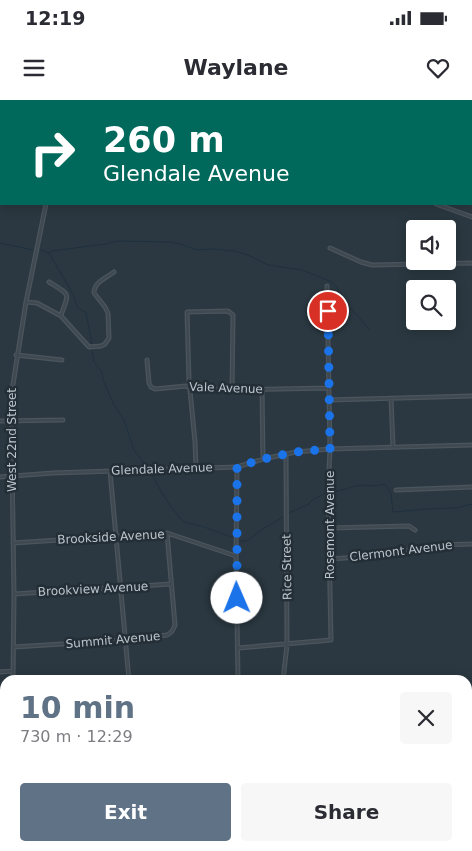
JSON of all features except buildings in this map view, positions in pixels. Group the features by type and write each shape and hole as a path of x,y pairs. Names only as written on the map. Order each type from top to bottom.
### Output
{"street":[{"name":"West 22nd Street","path":"13,675 14,594 10,397 16,355 46,205"},
{"path":"439,205 472,217"},
{"path":"330,248 372,265 472,263"},
{"path":"26,302 37,303 61,316 89,347 101,346 106,344 109,338 108,313 94,293 94,289 96,285 114,272"},
{"path":"49,282 67,295 68,299 61,316"},
{"name":"Rosemont Avenue","path":"238,648 331,640 327,286"},
{"path":"196,468 187,346 187,312 228,311 233,315 232,390"},
{"path":"16,355 62,360"},
{"name":"Vale Avenue","path":"147,360 149,383 151,388 155,389 186,386 190,388 232,390 328,388"},
{"path":"262,390 263,459"},
{"path":"329,400 472,396"},
{"path":"391,398 393,447"},
{"path":"0,421 63,420"},
{"name":"Glendale Avenue","path":"0,477 53,473 237,467 296,452 330,449 472,445"},
{"name":"Rice Street","path":"284,675 287,644 286,454"},
{"path":"237,467 238,675"},
{"path":"110,471 129,675"},
{"path":"396,490 472,487"},
{"path":"330,528 409,526 415,530"},
{"name":"Brookside Avenue","path":"13,543 167,534 236,556"},
{"name":"Summit Avenue","path":"14,647 126,640 167,635 173,630 175,624 167,534"},
{"name":"Clermont Avenue","path":"329,559 373,556 438,545 472,544"},
{"name":"Brookview Avenue","path":"14,594 171,584"},
{"path":"0,672 13,671"}],"waterway":[{"path":"49,253 51,251 116,241 170,242 197,250 235,251 268,265 302,270 332,282 338,289 340,296 369,329"},
{"path":"0,243 33,250"},
{"path":"41,250 49,253 73,294 77,307 86,313 92,344"},
{"path":"92,350 94,362 102,372 103,380 114,405 124,420 134,450 149,469"},
{"path":"151,472 161,491 184,522 234,538"},
{"path":"332,491 356,486 385,484 391,494 393,512 456,508 472,504"},
{"path":"289,513 309,504 325,493"},
{"path":"239,541 247,541 283,517"}],"route":[{"path":"237,598 237,467 296,452 330,449 328,311"}]}
